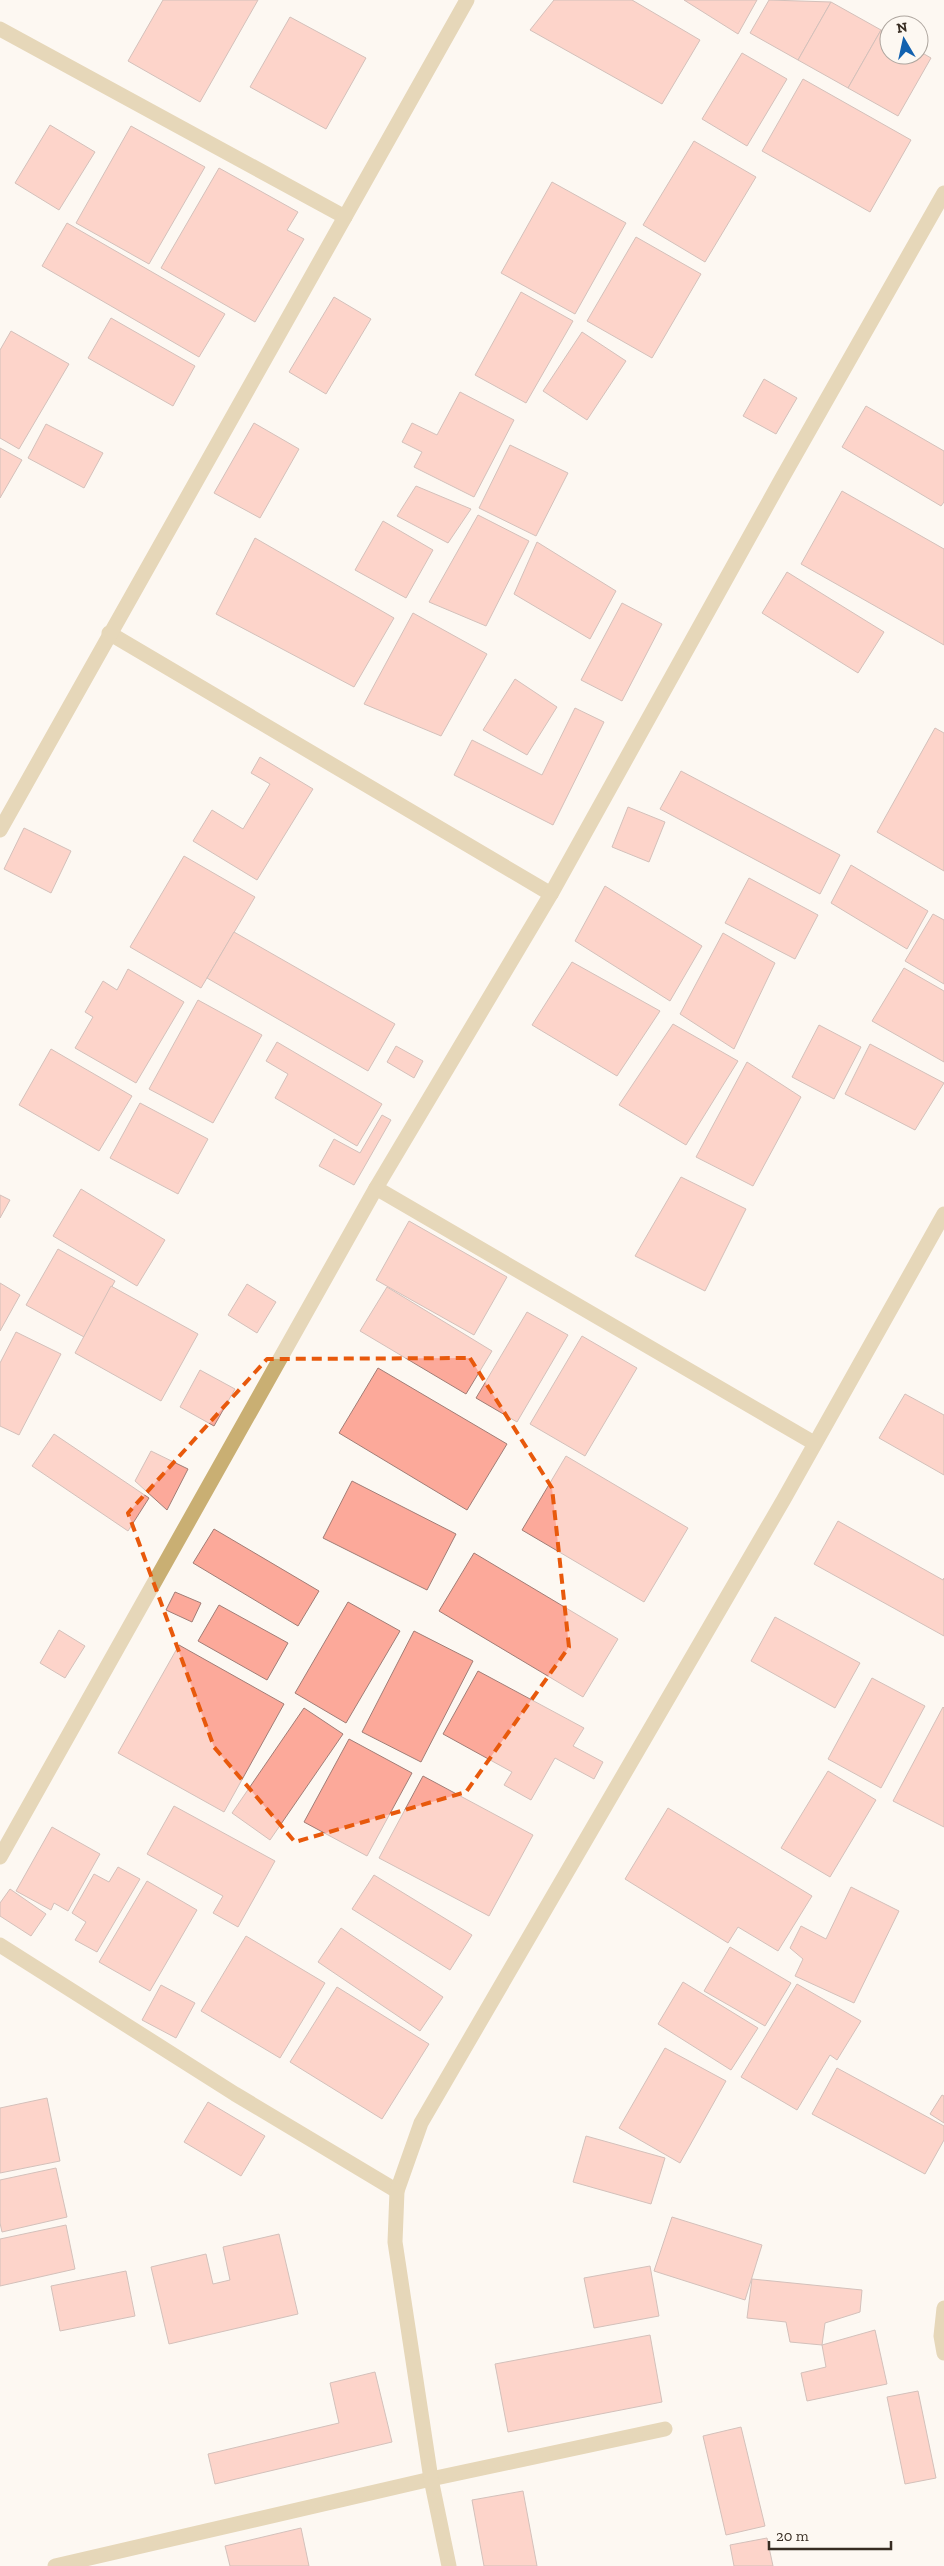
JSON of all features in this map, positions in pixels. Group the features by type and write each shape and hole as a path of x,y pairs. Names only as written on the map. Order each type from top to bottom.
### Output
{"street":[{"path":"0,830 109,633 468,0"},
{"path":"0,29 345,217"},
{"path":"0,1857 376,1188 551,894 781,480 944,193"},
{"path":"109,633 551,894"},
{"path":"376,1188 814,1443"},
{"path":"449,2566 431,2479 395,2242 397,2192 421,2123 814,1443 944,1214"},
{"path":"0,1945 235,2094 397,2192"},
{"path":"944,2308 944,2353"},
{"path":"55,2566 431,2479 665,2429"}],"highlighted area":[{"path":"470,1358 552,1488 569,1647 466,1792 295,1842 214,1747 128,1513 267,1359"}],"building":[{"path":"163,0 258,0 200,102 128,61"},
{"path":"554,0 632,0 700,40 662,104 530,30"},
{"path":"684,0 757,0 738,34"},
{"path":"769,0 831,2 798,60 750,33"},
{"path":"831,2 879,29 879,34 848,88 798,60"},
{"path":"290,17 366,58 326,129 250,87"},
{"path":"879,34 879,65 927,65 898,116 848,88"},
{"path":"742,53 787,79 747,146 702,119"},
{"path":"803,79 911,140 870,212 762,151"},
{"path":"50,125 95,152 59,210 15,183"},
{"path":"131,126 205,167 149,264 76,223"},
{"path":"694,141 756,177 705,262 643,225"},
{"path":"219,168 298,212 287,230 304,239 255,322 161,268"},
{"path":"552,182 626,223 575,314 501,273"},
{"path":"67,223 225,314 199,357 42,266"},
{"path":"636,237 701,274 652,358 587,321"},
{"path":"521,292 573,321 526,403 475,375"},
{"path":"334,297 371,319 326,394 289,372"},
{"path":"111,318 195,366 173,406 88,358"},
{"path":"11,331 69,364 19,449 0,438 0,350"},
{"path":"582,332 626,361 587,420 543,391"},
{"path":"764,379 797,398 776,434 743,416"},
{"path":"460,392 514,420 474,497 414,467 422,452 402,442 412,423 437,435"},
{"path":"866,406 944,451 944,502 941,506 842,447"},
{"path":"254,423 299,449 260,518 214,493"},
{"path":"46,424 103,453 84,488 28,458"},
{"path":"510,445 568,473 536,536 479,508"},
{"path":"0,448 22,460 0,498"},
{"path":"416,486 471,509 448,543 397,516"},
{"path":"842,491 944,549 944,645 801,564"},
{"path":"478,515 529,541 486,626 429,602"},
{"path":"383,521 433,550 406,598 355,570"},
{"path":"255,538 394,618 354,687 216,614"},
{"path":"537,542 616,591 590,639 514,594"},
{"path":"787,572 884,632 858,673 762,613"},
{"path":"622,603 662,624 622,701 581,680"},
{"path":"413,613 487,654 441,736 364,704"},
{"path":"515,679 557,707 527,755 483,730"},
{"path":"575,708 604,722 553,825 454,775 472,740 542,775"},
{"path":"935,728 944,733 944,871 877,832"},
{"path":"260,757 313,789 257,880 193,841 212,810 243,829 270,784 251,773"},
{"path":"681,771 840,855 820,894 660,809"},
{"path":"628,807 665,822 649,862 612,847"},
{"path":"24,828 71,851 51,893 4,869"},
{"path":"184,856 255,897 201,988 130,947"},
{"path":"851,865 928,911 907,949 831,903"},
{"path":"749,878 818,915 795,959 725,923"},
{"path":"605,886 702,946 670,1001 575,941"},
{"path":"933,914 944,920 944,984 905,961"},
{"path":"234,932 395,1024 368,1071 207,978"},
{"path":"723,933 775,963 734,1049 680,1014"},
{"path":"572,962 660,1011 617,1076 532,1025"},
{"path":"904,968 944,991 944,1062 872,1021"},
{"path":"128,969 184,1002 136,1083 75,1048 93,1017 85,1012 103,981 117,990"},
{"path":"198,1000 262,1035 213,1123 149,1089"},
{"path":"673,1024 738,1061 686,1145 619,1105"},
{"path":"819,1025 861,1047 834,1099 792,1077"},
{"path":"277,1042 382,1104 357,1146 275,1098 288,1074 266,1061"},
{"path":"870,1044 944,1083 915,1130 845,1094"},
{"path":"396,1046 423,1061 414,1078 387,1062"},
{"path":"51,1049 132,1096 99,1151 19,1105"},
{"path":"747,1062 801,1097 753,1186 696,1157"},
{"path":"140,1103 208,1139 178,1194 110,1158"},
{"path":"382,1115 391,1120 354,1185 319,1166 334,1139 360,1153"},
{"path":"681,1177 746,1209 705,1291 635,1256"},
{"path":"81,1189 165,1240 137,1286 53,1236"},
{"path":"0,1195 10,1200 0,1218"},
{"path":"409,1221 507,1277 474,1335 376,1280"},
{"path":"58,1249 115,1281 84,1337 26,1305"},
{"path":"0,1283 20,1295 0,1331"},
{"path":"247,1284 276,1302 257,1333 228,1315"},
{"path":"111,1286 198,1334 161,1401 75,1353"},
{"path":"387,1287 492,1351 466,1394 360,1331"},
{"path":"527,1312 568,1335 517,1422 476,1398"},
{"path":"16,1332 61,1354 19,1435 0,1426 0,1363"},
{"path":"582,1336 637,1368 585,1456 530,1424"},
{"path":"378,1368 507,1444 467,1510 339,1433"},
{"path":"200,1370 235,1389 214,1426 180,1407"},
{"path":"905,1394 944,1415 944,1475 879,1438"},
{"path":"54,1434 149,1498 128,1531 32,1466"},
{"path":"151,1451 188,1469 167,1510 135,1481"},
{"path":"566,1456 688,1528 644,1602 522,1530"},
{"path":"352,1481 456,1534 427,1590 323,1538"},
{"path":"838,1521 943,1580 944,1578 944,1636 814,1564"},
{"path":"214,1529 319,1591 298,1626 193,1563"},
{"path":"474,1553 618,1639 583,1697 439,1611"},
{"path":"175,1592 201,1603 192,1622 166,1610"},
{"path":"348,1602 400,1631 346,1723 295,1693"},
{"path":"219,1605 288,1643 267,1680 198,1641"},
{"path":"775,1617 860,1663 835,1708 751,1661"},
{"path":"59,1630 85,1646 65,1678 40,1663"},
{"path":"414,1631 473,1661 421,1762 362,1732"},
{"path":"179,1645 284,1704 224,1812 118,1753"},
{"path":"478,1671 584,1728 573,1746 603,1762 594,1779 555,1758 531,1800 504,1785 512,1772 443,1734"},
{"path":"872,1678 925,1706 881,1788 828,1759"},
{"path":"304,1708 343,1734 270,1840 232,1813"},
{"path":"944,1708 944,1827 893,1801"},
{"path":"349,1739 412,1773 367,1856 304,1822"},
{"path":"828,1771 876,1800 830,1877 781,1848"},
{"path":"423,1776 533,1835 489,1916 379,1858"},
{"path":"174,1806 275,1861 238,1927 213,1913 223,1896 147,1854"},
{"path":"668,1808 812,1896 778,1951 738,1927 728,1943 625,1879"},
{"path":"52,1827 100,1854 68,1911 54,1903 51,1910 16,1891"},
{"path":"118,1867 140,1879 97,1952 75,1940 86,1922 72,1913 94,1874 109,1882"},
{"path":"374,1875 472,1935 450,1970 352,1909"},
{"path":"147,1881 197,1910 150,1991 99,1962"},
{"path":"851,1887 899,1911 854,2003 795,1976 803,1959 790,1948 801,1926 826,1939"},
{"path":"10,1889 46,1914 31,1936 0,1916 0,1903"},
{"path":"341,1928 443,1997 420,2031 318,1962"},
{"path":"246,1936 325,1983 280,2058 201,2011"},
{"path":"730,1947 791,1983 765,2026 704,1991"},
{"path":"683,1982 758,2028 731,2070 658,2024"},
{"path":"797,1984 861,2021 837,2060 830,2055 797,2110 741,2077"},
{"path":"161,1985 195,2003 176,2038 142,2020"},
{"path":"337,1987 429,2044 382,2119 290,2062"},
{"path":"665,2048 726,2081 680,2163 619,2128"},
{"path":"837,2068 944,2126 944,2140 925,2174 812,2114"},
{"path":"942,2095 944,2096 944,2123 930,2114"},
{"path":"47,2098 60,2161 0,2173 0,2108"},
{"path":"208,2102 265,2136 241,2176 184,2142"},
{"path":"586,2136 665,2158 651,2204 573,2182"},
{"path":"56,2168 67,2217 2,2232 0,2223 0,2180"},
{"path":"672,2217 762,2245 745,2300 654,2271"},
{"path":"66,2225 75,2269 0,2286 0,2239"},
{"path":"279,2234 298,2314 169,2344 151,2267 206,2254 213,2284 230,2280 223,2247"},
{"path":"650,2266 659,2316 594,2328 584,2278"},
{"path":"126,2271 135,2316 60,2331 51,2286"},
{"path":"752,2279 862,2290 860,2312 825,2323 822,2345 790,2342 786,2322 747,2318"},
{"path":"875,2330 887,2384 807,2401 801,2373 826,2367 822,2345"},
{"path":"650,2335 662,2402 508,2432 495,2364"},
{"path":"375,2372 392,2442 215,2484 208,2454 339,2423 330,2383"},
{"path":"918,2391 936,2478 905,2484 887,2397"},
{"path":"741,2427 765,2526 726,2535 703,2436"},
{"path":"523,2491 537,2566 484,2566 472,2500"},
{"path":"301,2528 309,2566 230,2566 225,2546"},
{"path":"767,2538 773,2566 734,2566 730,2545"}]}
